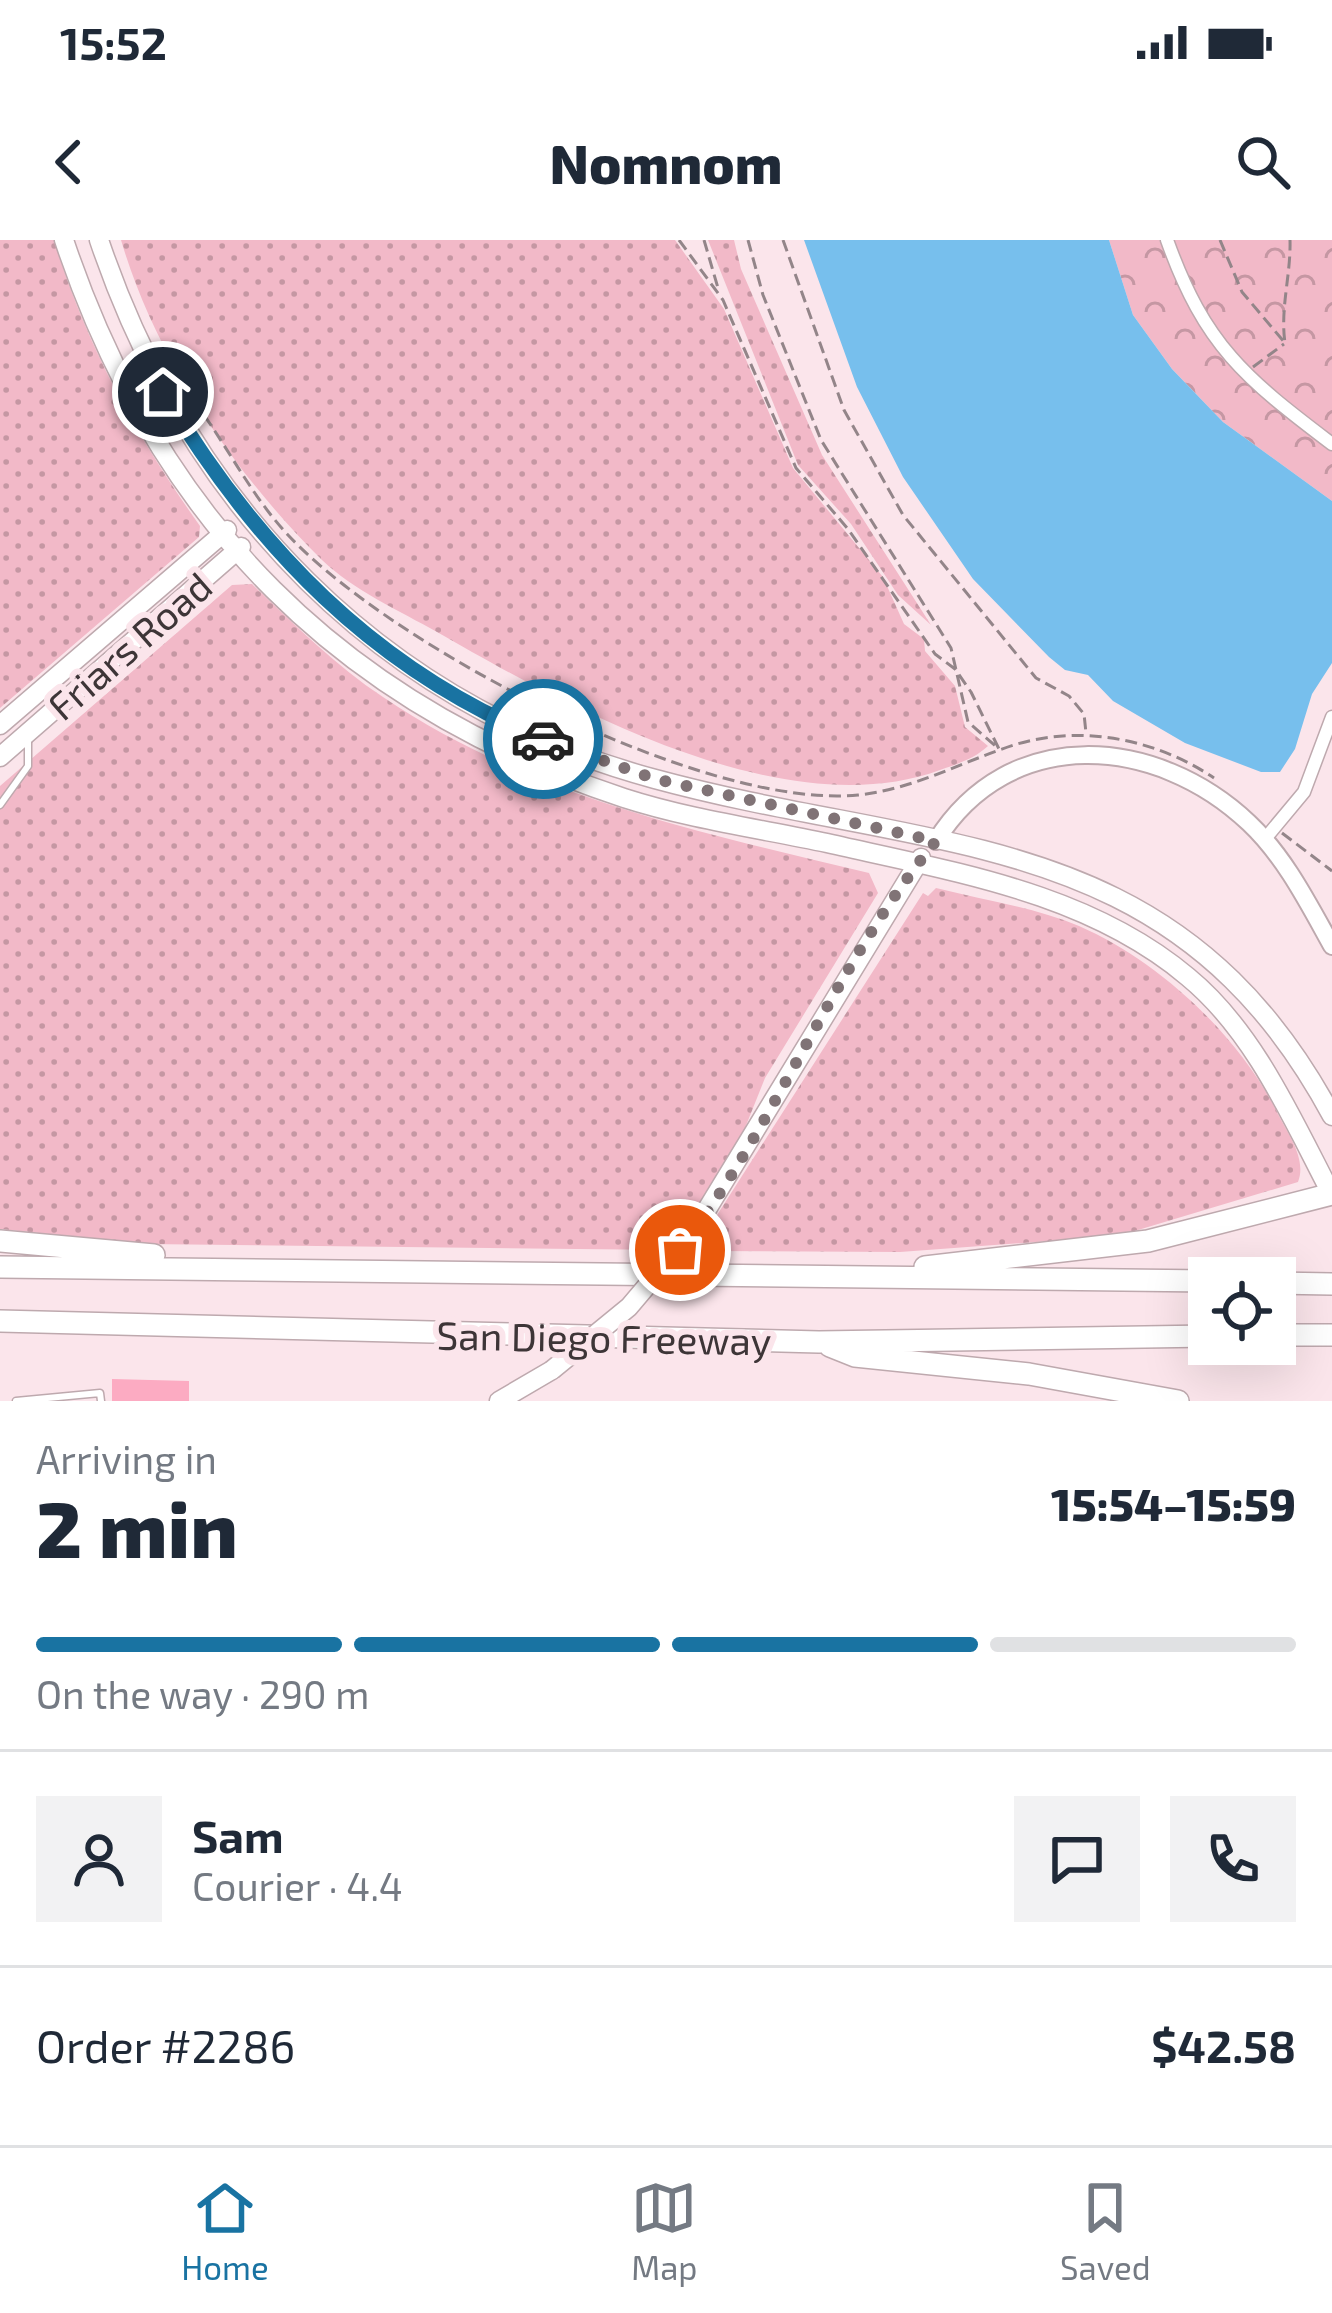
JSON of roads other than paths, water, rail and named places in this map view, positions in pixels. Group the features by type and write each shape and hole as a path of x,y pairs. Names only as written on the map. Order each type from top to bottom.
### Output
{"highway":[{"path":"890,1276 955,1261 1036,1257 1148,1241 1332,1194"},
{"path":"0,1241 304,1268"},
{"name":"San Diego Freeway","path":"0,1267 1188,1281"},
{"path":"1296,1283 1332,1284"},
{"name":"San Diego Freeway","path":"0,1321 819,1342 1188,1336"},
{"path":"1296,1335 1332,1335"},
{"path":"819,1342 855,1357 1029,1374 1178,1401"}],"main road":[{"path":"64,240 87,310 153,444 236,553 373,675 494,748 630,800 917,864 1079,909 1121,929 1191,979 1269,1077 1332,1194"},
{"path":"99,240 118,296 163,392 244,515 356,627 464,699 530,734 655,779 1081,877 1175,928 1254,999 1332,1116"},
{"name":"Friars Road","path":"0,725 244,515"},
{"name":"Friars Road","path":"0,757 257,532"},
{"path":"499,1401 552,1370 628,1307 695,1229 917,864 956,812 997,776 1043,759 1086,754 1115,757 1196,785 1264,840 1332,946"}],"street":[{"path":"1167,240 1198,314 1243,374 1332,444"},
{"path":"1264,840 1304,792 1332,717"}],"lane":[{"path":"0,805 28,766 27,733"},
{"path":"16,1401 100,1393 100,1401"}],"water":[{"path":"804,240 1109,240 1133,315 1172,369 1223,422 1332,501 1332,663 1312,694 1295,749 1280,772 1261,772 1185,743 1113,701 1088,675 1065,670 1049,657 973,579 903,477 857,387"}]}
